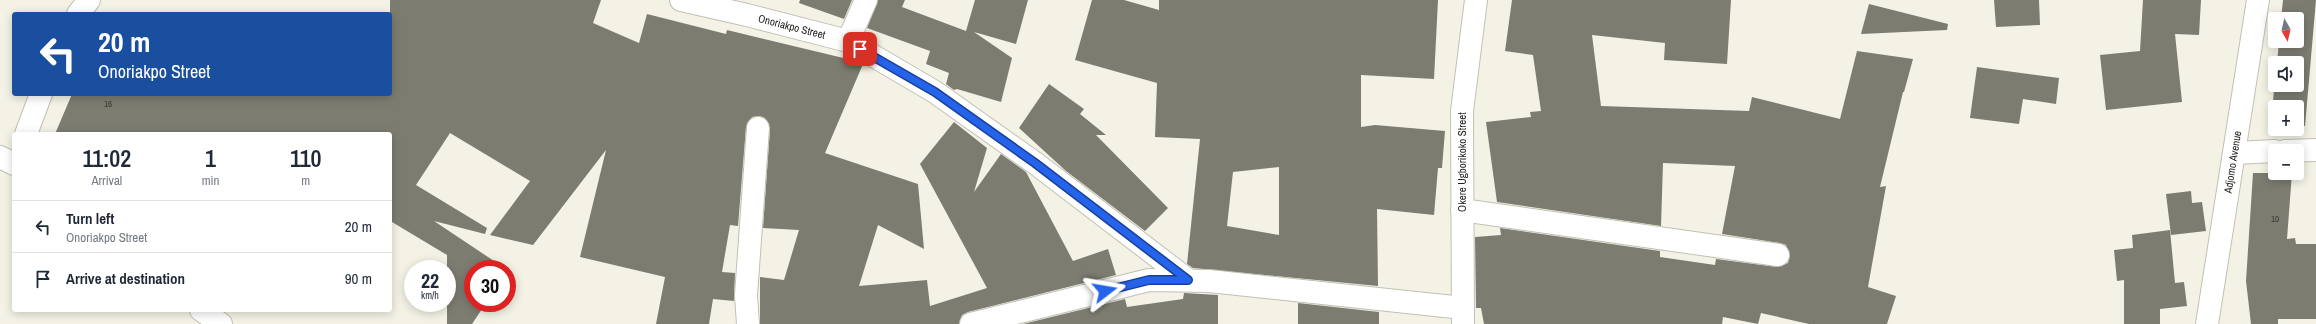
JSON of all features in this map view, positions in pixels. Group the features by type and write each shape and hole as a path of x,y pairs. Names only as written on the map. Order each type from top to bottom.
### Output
{"street":[{"path":"80,12 89,0"},
{"name":"Onoriakpo Street","path":"681,0 747,15 848,42 935,92 1035,163 1188,280"},
{"path":"848,42 866,0"},
{"name":"Okere Ugborikoko Street","path":"1463,316 1462,111 1476,0"},
{"name":"Adjomo Avenue","path":"2207,324 2258,0"},
{"path":"27,132 40,96"},
{"path":"748,324 746,295 758,128"},
{"path":"2304,150 2316,150"},
{"path":"2235,153 2268,152"},
{"path":"0,157 12,163"},
{"path":"1462,210 1778,255"},
{"path":"971,324 1149,280 1209,281 1463,316"},
{"path":"204,312 221,324"}],"building":[{"path":"390,0 601,0 593,23 639,43 647,14 726,34 727,30 860,62 863,64 825,153 918,184 924,249 878,225 859,286 927,280 930,306 987,288 920,164 954,122 987,148 974,192 1001,154 1026,172 1073,261 1108,249 1116,275 968,312 962,315 959,324 760,324 760,277 784,280 799,230 763,228 770,129 765,118 759,116 752,117 746,127 738,226 730,225 722,272 735,273 734,301 713,299 709,324 656,324 665,277 580,257 606,150 533,245 490,235 530,181 450,133 416,185 487,228 485,234 434,221 492,260 464,260 464,312 480,312 472,324 447,324 447,312 456,312 456,260 447,260 447,255 392,222 392,132 56,132 71,96 392,96 392,12 390,12"},
{"path":"800,0 852,0 844,19 799,3"},
{"path":"878,0 905,0 902,7 966,31 975,0 1028,0 1016,44 974,32 1012,58 1001,102 957,89 954,90 946,84 949,73 926,64 930,51 867,28"},
{"path":"1092,0 1124,0 1159,10 1159,0 1438,0 1434,79 1361,75 1361,127 1375,125 1445,131 1442,168 1438,168 1434,215 1377,209 1378,286 1193,268 1187,264 1200,139 1155,137 1157,83 1075,60","holes":["1279,167 1279,235 1227,226 1233,172"]},
{"path":"1512,0 1731,0 1727,64 1664,60 1665,43 1592,35 1601,106 1749,111 1752,97 1840,119 1857,51 1913,59 1903,92 1880,187 1886,186 1868,287 1896,296 1887,324 1809,324 1761,313 1758,324 1723,317 1722,324 1484,324 1481,308 1476,308 1475,237 1501,235 1500,228 1660,251 1660,257 1715,265 1716,259 1777,267 1788,263 1790,256 1786,245 1780,243 1722,234 1735,166 1663,163 1661,226 1497,202 1486,122 1531,117 1530,112 1541,111 1533,55 1505,51"},
{"path":"1994,0 2039,0 2040,25 1996,27"},
{"path":"2143,0 2201,0 2199,35 2175,34 2182,102 2106,110 2100,55 2140,51"},
{"path":"2283,0 2316,0 2305,126 2304,100 2273,100 2274,92 2304,92 2304,56 2278,56 2278,48 2304,48 2304,12 2282,12"},
{"path":"1869,4 1948,24 1947,30 1861,34"},
{"path":"1977,67 2059,78 2056,104 2023,99 2019,124 1970,118"},
{"path":"1049,84 1084,109 1080,114 1106,135 1096,135 1168,208 1145,231 1066,171 1019,128"},
{"path":"2253,173 2268,173 2268,180 2291,180 2287,239 2295,238 2296,244 2316,244 2316,319 2278,319 2278,324 2251,324 2246,281"},
{"path":"2191,191 2192,203 2202,202 2206,231 2171,235 2166,194"},
{"path":"2170,230 2175,283 2184,282 2187,306 2160,309 2160,324 2124,324 2124,280 2117,281 2114,250 2133,248 2132,235"},
{"path":"1184,293 1218,295 1218,324 1023,324 1125,299 1127,307 1183,299"},
{"path":"1298,303 1379,312 1379,324 1298,324"}],"route":[{"path":"860,49 935,92 1035,163 1188,280 1149,280 1105,291"}]}
